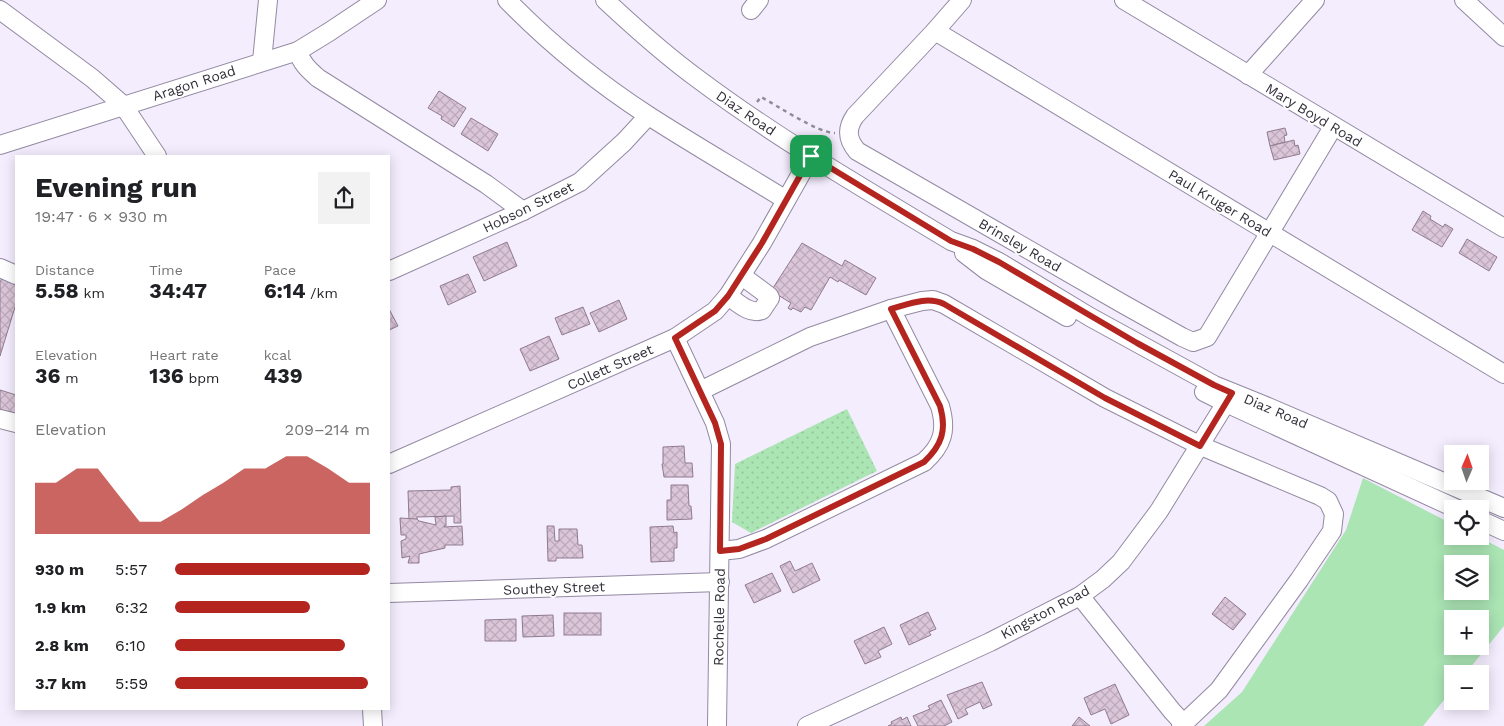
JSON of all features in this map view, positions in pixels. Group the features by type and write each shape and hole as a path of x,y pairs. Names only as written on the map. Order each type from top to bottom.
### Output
{"street":[{"path":"262,61 268,0"},
{"name":"Aragon Road","path":"0,145 298,51 377,0"},
{"path":"508,0 547,39 571,59 648,116 786,200"},
{"name":"Diaz Road","path":"605,0 651,42 742,111 811,156 951,241 999,262 1129,339 1214,385 1229,398 1444,503"},
{"path":"848,133 850,123 855,116 962,0"},
{"name":"Mary Boyd Road","path":"1124,0 1504,228"},
{"path":"1248,76 1315,0"},
{"path":"1464,0 1504,37"},
{"path":"0,10 92,78 123,105 156,155"},
{"name":"Paul Kruger Road","path":"935,31 1504,374"},
{"path":"298,51 306,67 318,78 486,184 523,211"},
{"name":"Hobson Street","path":"390,271 523,211 580,182 624,142 648,116"},
{"path":"1269,233 1333,127"},
{"name":"Brinsley Road","path":"848,133 850,141 857,151 1193,342 1207,337 1269,233"},
{"name":"Collett Street","path":"390,464 675,338 709,315 728,296 742,276 811,156"},
{"path":"0,268 15,275"},
{"path":"728,296 753,312 762,310 770,298 769,296 742,276"},
{"path":"700,391 810,337 891,309 928,300 939,301 1105,398 1200,446 1320,496 1328,501 1334,514 1332,531 1293,588 1219,690 1183,725 1080,596"},
{"path":"720,551 739,549 766,539 924,462 934,453 943,432 944,420 940,406 891,309"},
{"name":"Rochelle Road","path":"675,338 715,423 721,444 717,726"},
{"name":"Diaz Road","path":"1229,398 1504,508"},
{"name":"Kingston Road","path":"807,726 990,642 1080,596 1103,579 1121,562 1159,511 1229,398"},
{"path":"0,419 15,423"},
{"path":"1489,524 1504,531"},
{"name":"Southey Street","path":"390,593 720,582"},
{"path":"372,710 373,726"}],"path":[{"path":"742,111 750,102 754,106 761,97 828,133 848,133"}],"green space":[{"path":"847,409 877,471 751,533 732,522 735,464"},
{"path":"1363,478 1444,520 1444,545 1489,545 1489,542 1504,550 1504,626 1489,644 1489,610 1444,610 1444,655 1480,655 1472,665 1444,665 1444,700 1423,726 1204,726 1242,692 1346,530"}],"building":[{"path":"439,91 466,108 454,127 441,119 442,116 428,108"},
{"path":"471,118 498,134 488,151 461,134"},
{"path":"1285,128 1287,135 1284,136 1285,142 1270,146 1267,132"},
{"path":"1294,140 1295,146 1298,145 1300,154 1274,160 1270,146"},
{"path":"1423,211 1431,216 1430,219 1443,227 1445,224 1453,229 1442,247 1412,230"},
{"path":"1467,239 1497,257 1489,271 1459,253"},
{"path":"507,242 517,266 484,281 473,257"},
{"path":"802,243 842,266 845,260 876,278 866,295 830,277 811,310 805,307 801,312 788,308 791,303 773,292 773,288"},
{"path":"468,274 476,292 448,305 440,286"},
{"path":"2,278 15,282 15,307 0,356 0,282"},
{"path":"619,300 627,319 599,332 590,313"},
{"path":"583,307 590,324 562,335 555,318"},
{"path":"390,311 398,326 390,330"},
{"path":"549,336 559,359 530,371 520,349"},
{"path":"0,390 15,395 15,422 0,417"},
{"path":"684,446 685,463 692,463 693,477 664,477 662,464 663,447"},
{"path":"671,485 688,485 692,519 667,520 667,500 671,500"},
{"path":"460,486 461,523 454,523 454,516 417,517 417,519 409,520 408,491 451,490 451,487"},
{"path":"446,516 446,526 444,527 462,526 463,545 445,545 445,548 419,554 419,563 408,563 410,556 402,558 401,541 406,539 406,535 401,535 400,518 417,519 436,525 435,517"},
{"path":"547,526 554,526 555,541 559,541 559,529 577,529 578,545 582,545 583,558 556,558 556,561 548,561"},
{"path":"673,526 674,533 677,532 677,548 674,548 674,561 651,562 650,527"},
{"path":"790,561 795,571 812,563 820,580 793,593 780,566"},
{"path":"772,573 781,591 754,603 745,585"},
{"path":"1225,597 1246,614 1233,630 1212,614"},
{"path":"928,612 936,629 929,632 931,635 909,645 900,625"},
{"path":"564,613 601,613 601,635 564,635"},
{"path":"553,615 554,636 523,637 522,616"},
{"path":"516,619 516,641 485,641 485,620"},
{"path":"884,627 892,644 878,651 881,657 865,664 854,641"},
{"path":"982,682 992,705 983,709 980,702 965,709 968,714 958,719 947,695"},
{"path":"1115,684 1129,715 1111,724 1105,709 1091,715 1084,698"},
{"path":"941,700 952,722 944,726 918,726 913,716 930,709 928,706"},
{"path":"901,717 902,720 907,717 911,726 888,726 892,724 891,722"},
{"path":"1079,717 1090,726 1072,726"}],"route":[{"path":"811,156 951,241 999,262 1090,317 1232,393 1200,446 1105,398 939,301 922,301 891,309 940,406 944,420 943,432 934,453 924,462 766,539 739,549 720,551 721,444 715,423 675,338 715,311 728,296 762,243 811,156"}]}
